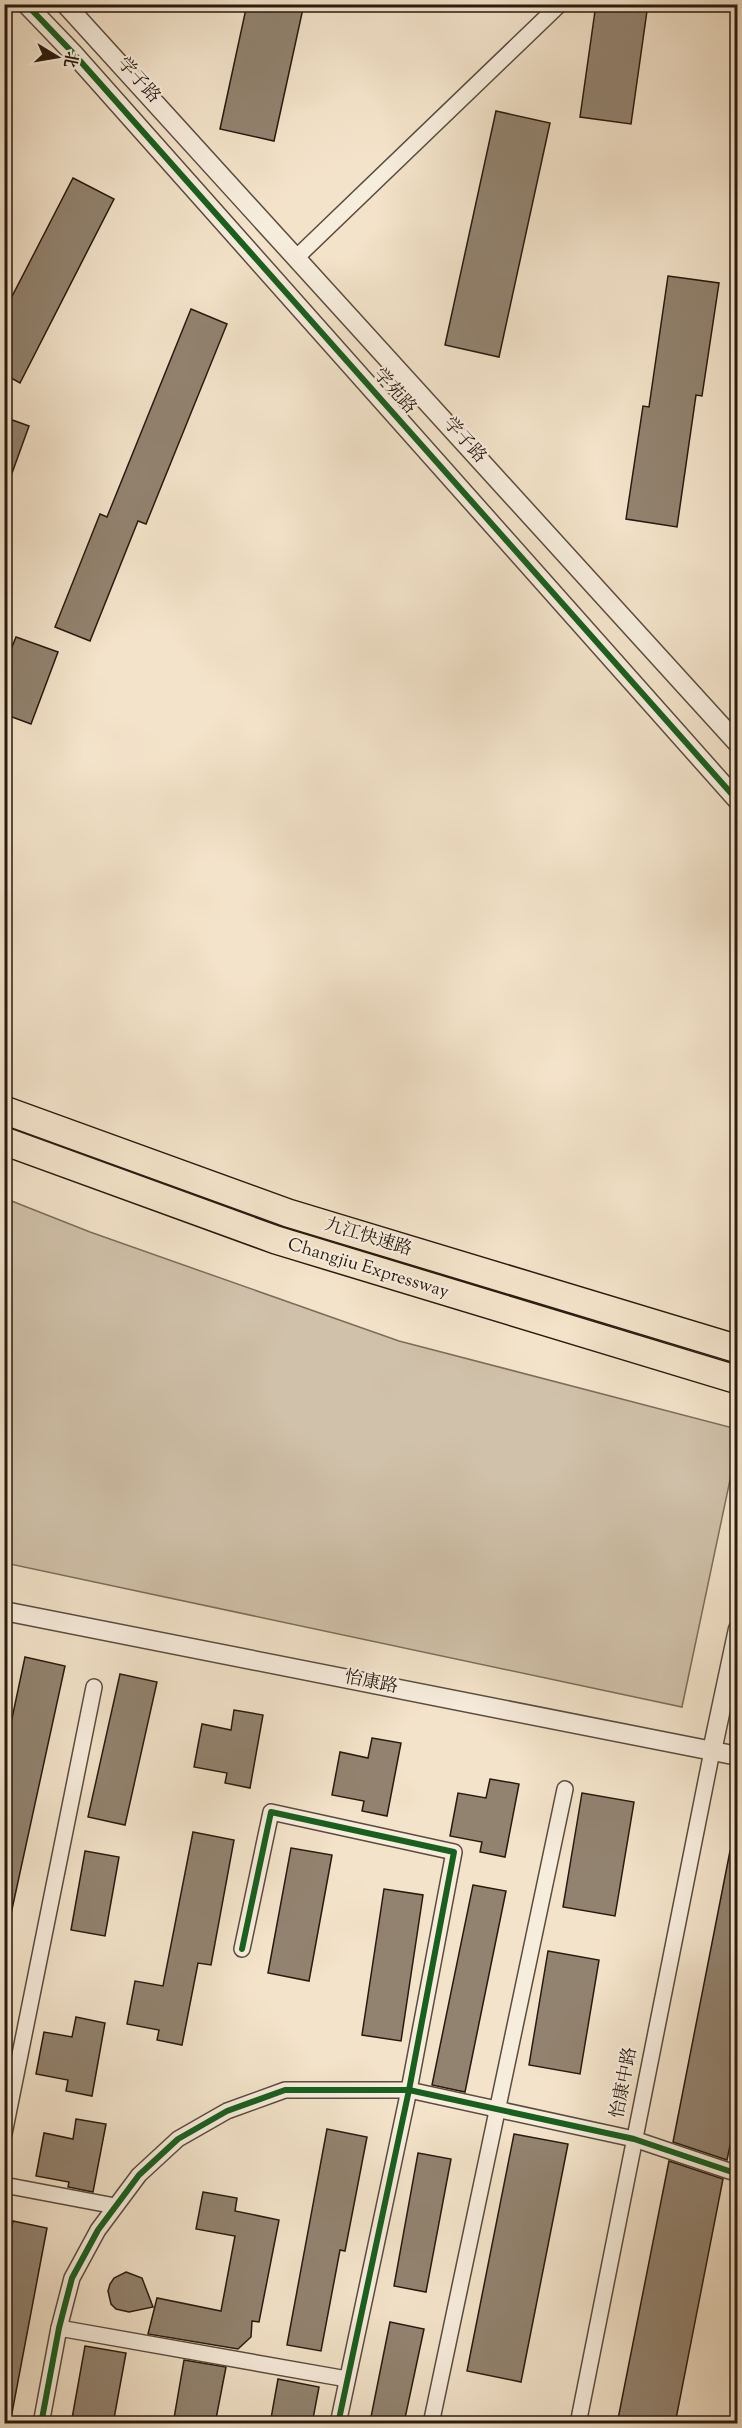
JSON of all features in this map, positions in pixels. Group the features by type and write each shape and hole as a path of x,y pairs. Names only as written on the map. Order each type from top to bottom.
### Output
{"highway":[{"name":"九江快速路","path":"4,1110 288,1213 738,1349"},
{"name":"Changjiu Expressway","path":"4,1141 276,1240 738,1380"}],"street":[{"name":"学苑路","path":"26,4 73,53 738,801"},
{"name":"学子路","path":"65,4 93,32 738,744"},
{"path":"297,257 560,4"},
{"name":"怡康路","path":"4,1611 738,1756"},
{"path":"712,1751 738,1629"},
{"path":"4,2134 94,1687"},
{"name":"怡康中路","path":"578,2424 712,1751"},
{"path":"431,2424 499,2111 565,1789"},
{"path":"242,1949 271,1812 454,1852 409,2090 338,2424"},
{"path":"41,2424 59,2328 72,2278 98,2230 115,2206 139,2175 178,2139 227,2111 285,2090 409,2090 634,2139 738,2174"},
{"path":"4,2185 115,2206"},
{"path":"59,2328 347,2379"}],"shaded area":[{"path":"4,1198 90,1232 399,1341 737,1429 737,1447 682,1707 5,1563"}],"building":[{"path":"247,4 304,4 274,141 220,129"},
{"path":"596,4 647,11 631,124 580,117"},
{"path":"496,111 550,123 499,357 445,345"},
{"path":"73,178 114,199 20,383 4,374 4,312"},
{"path":"668,276 719,283 702,396 696,395 677,527 626,519 643,406 649,407"},
{"path":"191,309 227,324 146,524 138,521 90,641 55,627 100,514 107,517"},
{"path":"4,417 29,426 7,487 4,487"},
{"path":"16,637 58,652 31,724 4,714 4,667"},
{"path":"25,1657 65,1666 11,1914 4,1913 4,1756"},
{"path":"120,1674 157,1682 125,1825 88,1817"},
{"path":"234,1710 263,1715 250,1788 225,1783 227,1773 194,1767 202,1724 231,1730"},
{"path":"372,1738 401,1743 387,1816 362,1811 364,1801 332,1795 340,1752 368,1758"},
{"path":"490,1779 519,1784 505,1857 480,1852 482,1842 450,1836 458,1793 486,1798"},
{"path":"582,1793 634,1802 615,1916 563,1907"},
{"path":"193,1832 234,1840 211,1965 198,1963 182,2045 157,2040 159,2030 127,2024 135,1981 163,1986"},
{"path":"291,1848 332,1855 309,1981 268,1973"},
{"path":"85,1851 119,1857 105,1936 71,1930"},
{"path":"730,1851 738,1851 738,2107 727,2160 673,2142"},
{"path":"473,1885 506,1891 465,2092 432,2085"},
{"path":"384,1889 423,1895 401,2041 362,2035"},
{"path":"548,1951 599,1960 580,2074 529,2065"},
{"path":"76,2017 105,2023 92,2096 66,2091 68,2080 36,2074 44,2032 72,2037"},
{"path":"76,2119 106,2124 93,2192 68,2187 69,2182 36,2176 44,2133 73,2139"},
{"path":"327,2129 367,2137 345,2251 340,2250 321,2351 287,2345"},
{"path":"514,2134 568,2144 521,2382 467,2371"},
{"path":"418,2153 451,2159 426,2292 394,2286"},
{"path":"669,2161 723,2179 675,2424 617,2424"},
{"path":"203,2192 237,2198 235,2211 279,2220 259,2322 252,2321 251,2337 238,2349 148,2334 157,2298 221,2311 235,2236 196,2229"},
{"path":"13,2221 47,2228 12,2413 4,2412 4,2263"},
{"path":"126,2272 142,2278 153,2307 129,2312 116,2309 111,2304 108,2291 110,2284 114,2278"},
{"path":"390,2322 424,2329 404,2423 371,2417"},
{"path":"85,2346 126,2353 113,2424 71,2424"},
{"path":"184,2360 226,2367 215,2424 173,2424"},
{"path":"278,2379 319,2387 312,2424 270,2424"}],"cycle path":[{"path":"26,4 73,53 738,801"},
{"path":"242,1949 271,1812 454,1852 409,2090 338,2424"},
{"path":"41,2424 59,2328 72,2278 98,2230 139,2175 178,2139 227,2111 285,2090 409,2090 634,2139 738,2174"}]}
